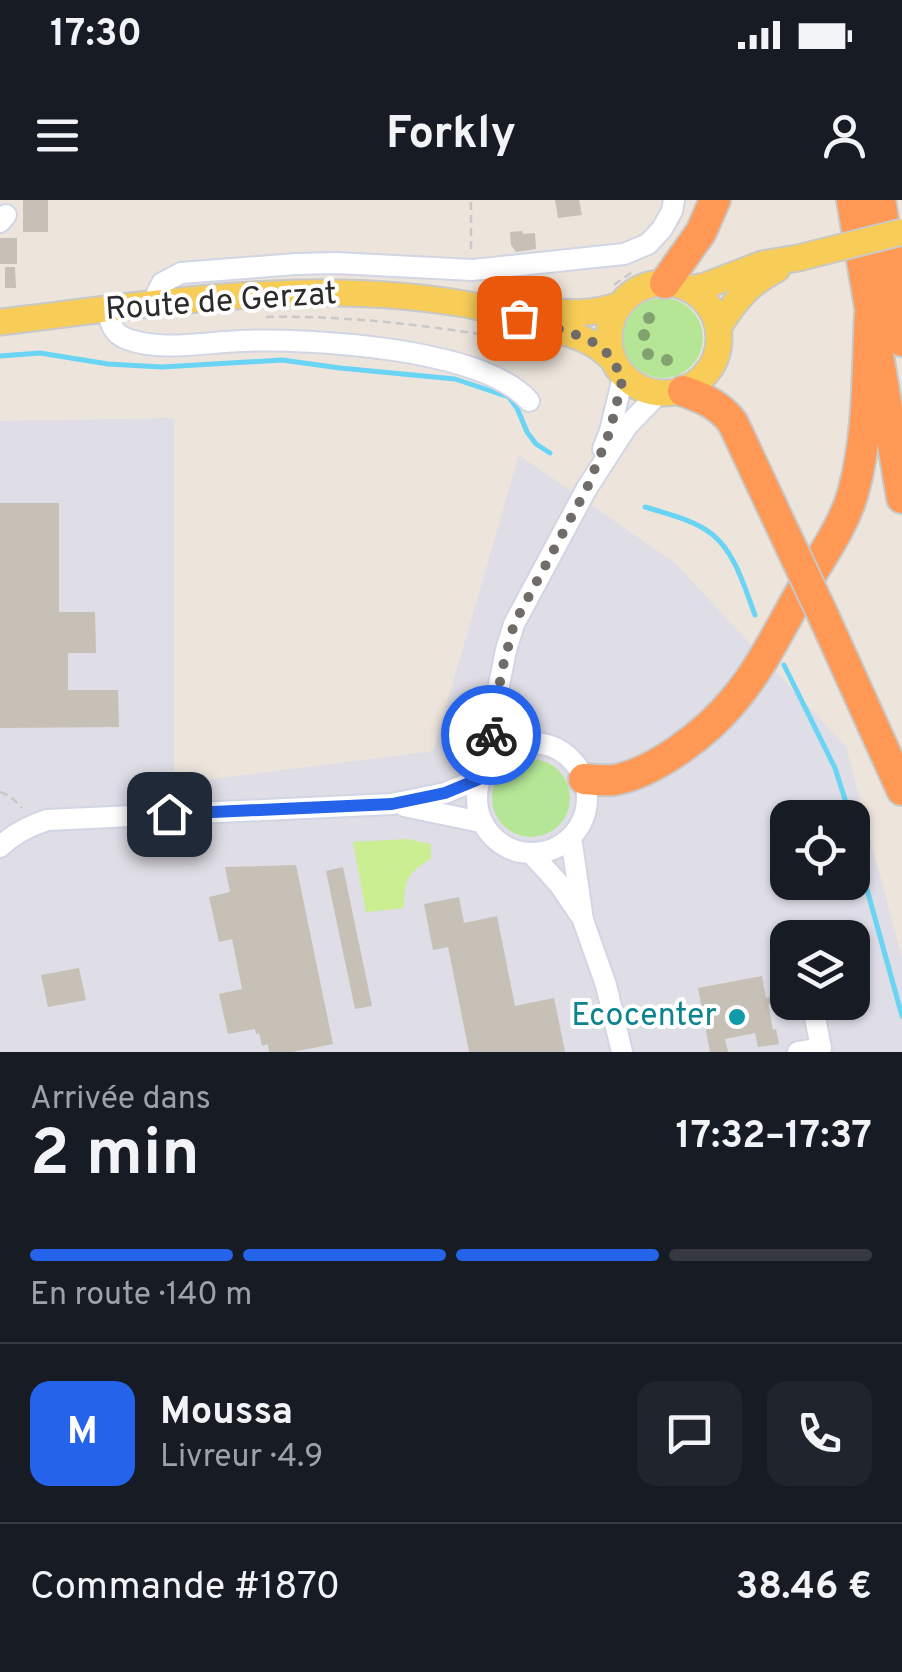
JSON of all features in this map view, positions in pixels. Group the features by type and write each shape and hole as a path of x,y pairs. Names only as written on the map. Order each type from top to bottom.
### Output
{"highway":[{"path":"677,286 716,200"},
{"path":"852,200 902,498"},
{"path":"880,200 902,341"},
{"path":"584,779 618,780 674,753 733,701 767,650 854,493 862,453 870,314"},
{"path":"671,392 709,401 726,413 733,424 902,790"}],"main road":[{"path":"677,286 702,298 713,312 718,328 716,358 696,383 671,392 645,391 617,367 608,340 610,322 619,305 632,293 648,285 705,286 762,264 902,232"},
{"path":"718,328 733,303 756,279 798,258"},
{"name":"Route de Gerzat","path":"0,322 298,293 400,298 488,308 582,338 600,347 617,367"},
{"path":"488,308 586,314 619,305"}],"street":[{"path":"156,304 162,283 181,273 336,263 473,270 624,254 648,244 662,228 674,200"},
{"path":"107,309 117,334 143,343 285,340 378,348 469,367 514,386 530,400"},
{"path":"587,488 610,431 617,367"},
{"path":"492,759 491,730 514,624 587,488 627,426 671,392"},
{"path":"498,690 512,722 529,742"},
{"path":"529,742 568,756 584,779 587,804 579,828 560,846 532,854 502,845 490,835 476,808 479,779 492,759 503,750 529,742"},
{"path":"0,847 8,838 47,820 392,804 445,793 479,779"},
{"path":"392,804 481,822"},
{"path":"571,838 584,920 606,985 622,1052"},
{"path":"532,854 560,884 584,920"},
{"path":"798,1052 821,1048 816,1020"}],"path":[{"path":"471,200 473,270"},
{"path":"0,792 10,796 36,824"}],"shaded area":[{"path":"174,418 174,784 433,751 519,455 675,563 846,747 860,800 770,800 770,900 870,900 870,837 902,958 902,1052 0,1052 0,421"}],"green space":[{"path":"655,298 671,298 692,309 703,338 692,367 671,378 655,378 641,372 629,360 623,346 623,330 629,316 641,304"},
{"path":"531,759 559,770 570,798 559,826 531,837 503,826 492,798 503,770"},
{"path":"407,839 431,844 431,859 408,878 404,908 366,912 353,842"}],"building":[{"path":"23,200 48,200 48,232 23,232"},
{"path":"555,200 579,200 582,215 558,218"},
{"path":"510,232 535,233 536,249 516,252"},
{"path":"0,238 17,238 17,264 0,264"},
{"path":"5,267 15,267 16,288 5,288"},
{"path":"0,503 59,503 59,612 95,612 96,653 68,653 68,690 118,690 119,727 0,728"},
{"path":"296,865 333,1044 269,1052 268,1044 262,1046 255,1029 228,1034 219,994 242,989 232,939 219,942 209,897 230,892 225,867"},
{"path":"343,867 372,1006 355,1009 326,871"},
{"path":"459,897 464,923 497,916 515,1006 554,998 565,1052 469,1052 448,947 433,950 424,904"},
{"path":"79,968 86,1000 48,1007 41,975"},
{"name":"Ecocenter","path":"762,976 779,1044 758,1047 755,1033 725,1039 728,1052 710,1052 698,988"}],"waterway":[{"path":"0,356 40,353 108,364 162,367 282,360 455,379 509,397 527,432 550,453"},
{"path":"645,507 681,518 713,535 739,572 755,615"},
{"path":"784,665 835,768 845,800"},
{"path":"870,900 902,1016"}],"way so far":[{"path":"491,735 514,624 587,488 610,431 623,377 600,347 519,318"}],"place":[{"name":"Ecocenter","path":"737,1017"}],"route":[{"path":"169,814 392,804 445,793 479,779 492,759 491,735"}]}
